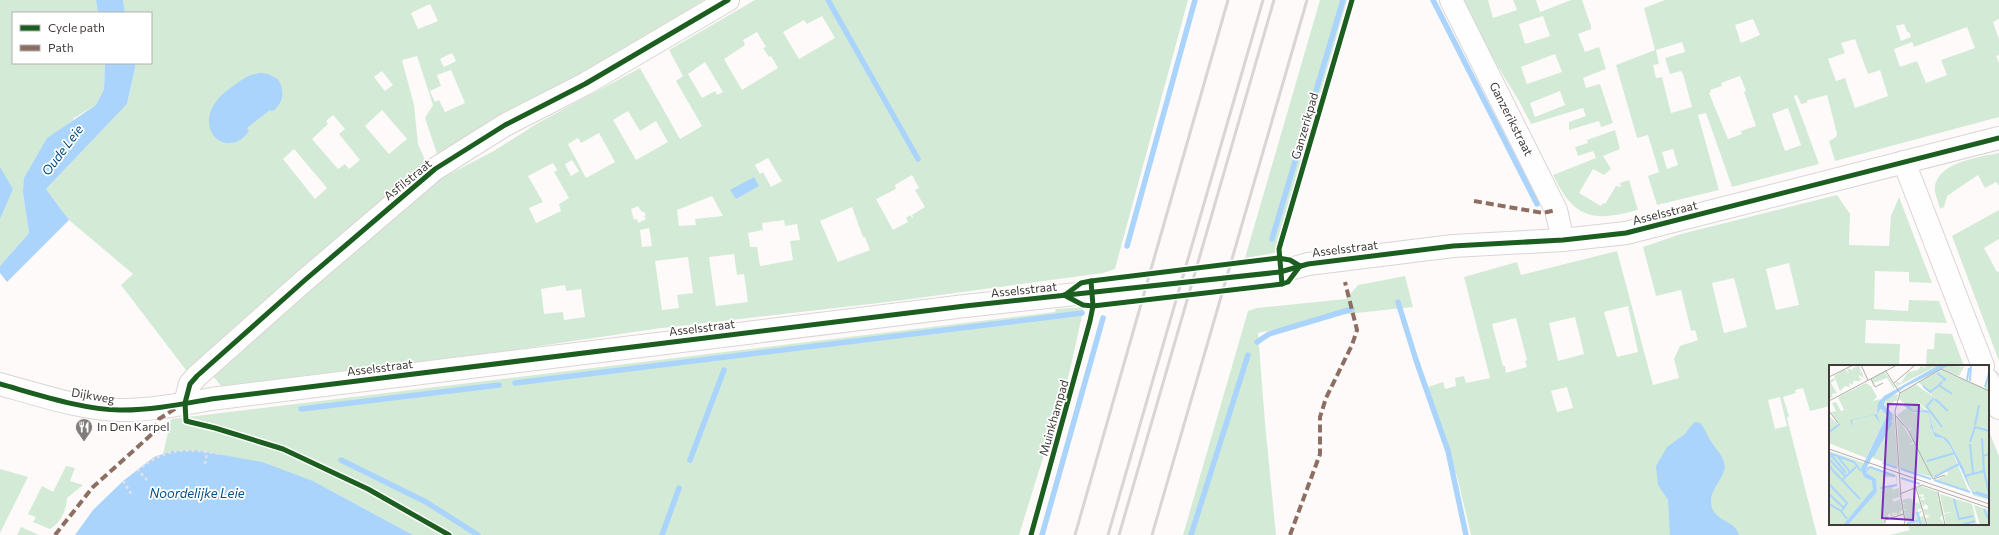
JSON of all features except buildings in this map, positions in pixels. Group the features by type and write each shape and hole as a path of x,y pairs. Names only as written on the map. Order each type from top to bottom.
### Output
{"street":[{"name":"Asfilstraat","path":"185,403 190,384 197,376 305,280 435,169 505,125 585,84 728,0"},
{"name":"Ganzerikstraat","path":"1451,0 1556,210 1563,240"},
{"name":"Asselsstraat","path":"185,403 965,306 1280,272 1308,264 1453,246 1563,240 1626,233 1999,138"},
{"path":"1904,162 1983,365"},
{"path":"1989,383 1999,408"},
{"name":"Dijkweg","path":"0,384 78,404 122,410 185,403"}],"path":[{"path":"147,480 138,470 154,457 172,451 195,450 222,454"},
{"path":"205,464 207,452"},
{"path":"123,481 132,495"}],"green space":[{"path":"0,0 96,0 98,12 12,12 12,64 105,64 104,89 96,105 74,118 23,193 29,233 0,266"},
{"path":"123,0 704,0 585,72 437,154 425,118 433,105 417,56 402,60 414,105 418,144 426,162 189,374 121,285 133,274 69,220 46,189 127,104 135,64 152,64 152,12 125,12","holes":["430,4 438,21 418,29 411,13","452,53 456,61 444,67 440,59","451,70 465,103 445,112 439,100 435,102 430,91 441,86 437,75","382,71 393,85 385,91 374,77","382,110 407,139 389,154 365,126","333,115 345,129 339,134 360,160 349,169 345,164 338,169 312,139 328,124 326,121","294,149 327,188 315,199 283,159"]},
{"path":"755,0 1188,0 1115,269 1103,273 896,301 654,329 513,350 221,386 210,372 436,181 492,152 538,123 640,68 680,139 702,126 676,81 683,76 669,50","holes":["822,16 835,38 799,59 783,32 804,20 807,24","757,32 766,47 763,48 769,57 771,56 778,68 742,90 724,59 745,45 743,40","705,62 723,92 717,95 715,91 702,98 688,74","628,111 640,131 656,121 668,142 636,160 613,120","599,133 615,162 586,178 568,144 578,138 581,143","768,158 782,181 771,187 763,172 760,174 755,165","572,160 579,171 571,176 565,164","553,163 557,170 554,172 569,198 559,204 561,211 536,223 529,208 543,202 528,176","912,175 919,188 915,190 925,207 912,215 912,218 910,215 906,218 908,222 893,230 876,199 896,189 895,185","712,196 723,216 695,219 696,225 679,226 677,210","638,206 646,215 644,216 646,219 638,223 637,219 634,220 631,209","852,207 863,237 865,237 870,250 838,262 820,221","784,220 785,226 797,224 800,240 790,241 793,260 760,266 757,247 750,247 748,233 763,230 762,223","649,228 652,246 642,247 640,230","734,254 737,275 744,274 748,302 716,306 709,257","688,257 693,293 677,295 679,308 662,310 655,261","565,285 566,291 581,289 585,317 564,320 563,312 544,314 541,289"]},
{"path":"1320,0 1347,0 1275,253 1245,258"},
{"path":"1463,0 1488,0 1493,18 1517,10 1513,0 1536,0 1540,12 1571,0 1582,0 1591,29 1578,34 1585,52 1599,47 1606,69 1583,78 1586,88 1600,84 1613,123 1601,127 1599,121 1569,130 1569,122 1586,116 1583,108 1531,124 1495,62","holes":["1543,16 1550,36 1525,44 1519,24","1555,54 1562,72 1527,84 1521,67","1560,91 1565,105 1535,117 1530,103"]},
{"path":"1665,0 1999,0 1999,19 1993,22 1999,39 1999,55 1996,56 1999,63 1999,117 1835,161 1829,141 1836,137 1837,134 1827,95 1808,100 1806,103 1801,104 1797,95 1794,96 1819,164 1732,187 1706,113 1698,115 1719,190 1657,205 1648,176 1659,172 1648,135 1637,138 1616,65 1655,50 1644,8","holes":["1753,19 1760,35 1741,43 1735,25","1904,24 1911,37 1901,41 1896,26","1967,27 1975,48 1941,60 1947,75 1926,83 1917,61 1900,67 1894,49 1912,42 1914,47","1855,39 1868,74 1880,70 1888,96 1855,108 1845,78 1836,81 1828,59 1845,53 1841,43","1682,42 1685,52 1665,58 1670,74 1681,71 1683,74 1692,107 1671,113 1662,77 1656,78 1653,65 1659,64 1656,50","1740,76 1756,126 1741,131 1742,134 1728,139 1709,93 1711,92 1710,90 1722,86 1721,83","1788,108 1801,145 1785,151 1772,114","1673,149 1678,165 1667,169 1662,152"]},
{"path":"1615,130 1620,149 1603,156 1611,169 1604,175 1593,169 1579,193 1601,206 1603,203 1605,204 1616,186 1621,187 1620,183 1629,180 1638,210 1611,216 1585,213 1577,209 1567,199 1553,175 1596,158 1593,151 1578,156 1575,147 1588,143 1587,140"},
{"path":"1999,153 1999,186 1996,182 1985,188 1978,175 1947,196 1944,207 1940,209 1935,191 1936,181 1941,174 1949,168 1969,159"},
{"path":"1837,195 1850,214 1849,245 1889,246 1891,216 1899,197 1932,283 1909,282 1909,272 1875,271 1874,309 1908,311 1909,300 1939,301 1947,323 1866,320 1865,343 1900,344 1899,365 1829,365 1829,406 1810,411 1803,388 1795,390 1796,393 1783,397 1789,416 1787,418 1817,535 1471,535 1458,480 1428,387 1443,382 1445,389 1456,386 1455,378 1464,376 1466,383 1490,378 1464,277 1517,262 1521,275 1617,251 1653,385 1679,378 1674,359 1680,346 1698,340 1695,330 1691,331 1681,290 1656,296 1643,247 1681,234","holes":["1789,263 1799,305 1776,310 1766,269","1734,278 1747,327 1724,333 1712,283","1628,306 1638,352 1617,357 1604,312","1575,317 1584,354 1558,361 1549,323","1516,318 1527,360 1525,361 1527,367 1506,373 1492,324","1567,387 1573,408 1557,412 1551,391","1780,397 1787,426 1775,429 1768,400"]},
{"path":"1999,210 1999,239 1984,248 1997,272 1999,271 1999,361 1952,236"},
{"path":"1405,276 1413,307 1346,314 1258,333 1276,535 1183,535 1248,311 1257,308 1346,299 1358,285"},
{"path":"1084,307 1069,374 1019,535 413,535 313,481 172,451 163,454 171,419 1055,312 1056,309"},
{"path":"1935,333 1952,334 1964,365 1926,365 1927,349 1934,349"},
{"path":"1989,431 1999,456 1999,535 1890,535 1910,530 1908,525 1989,525"},
{"path":"66,466 75,468 70,481 83,485 67,498 62,516 50,529 33,522 36,517 28,514 42,486 53,492"},
{"path":"0,469 28,477 0,533"},
{"path":"21,527 39,535 17,535"}],"water":[{"path":"96,0 123,0 125,12 98,12"},
{"name":"Oude Leie","path":"105,64 135,64 127,104 46,189 69,220 7,282 0,273 0,266 29,233 23,193 24,178 47,138 96,105 104,89"},
{"path":"253,74 268,74 278,79 280,83 282,88 282,96 277,108 273,111 270,110 247,128 249,131 240,140 229,143 220,141 213,134 209,125 210,113 218,99 243,79"},
{"path":"0,167 13,189 0,219"},
{"path":"754,177 759,186 736,199 730,190"},
{"path":"1695,422 1700,423 1703,427 1711,442 1720,454 1725,467 1711,498 1712,508 1714,513 1737,530 1739,535 1670,535 1668,500 1658,485 1656,466 1667,447 1685,434"},
{"name":"Noordelijke Leie","path":"195,450 262,462 313,481 413,535 75,535 93,510 123,481 154,457 172,451"}],"waterway":[{"path":"828,0 918,159"},
{"path":"1127,246 1195,0"},
{"path":"1272,239 1343,0"},
{"path":"1433,0 1537,204"},
{"path":"1398,302 1416,360 1448,451 1466,535"},
{"path":"1257,342 1269,334 1352,309"},
{"path":"515,383 1082,313"},
{"path":"1042,535 1103,318"},
{"path":"1191,535 1248,355"},
{"path":"690,460 724,370"},
{"path":"301,409 499,385"},
{"path":"341,460 426,502 478,535"},
{"path":"662,535 679,488"}],"railway":[{"path":"1075,535 1228,0"},
{"path":"1108,535 1263,0"},
{"path":"1119,535 1274,0"},
{"path":"1152,535 1307,0"}],"marked path":[{"path":"1474,201 1543,213 1556,210"},
{"path":"1290,535 1320,454 1320,417 1326,398 1352,345 1357,330 1345,282"},
{"path":"55,535 93,487 152,434 159,419 178,407"}],"cycle path":[{"path":"449,535 368,489 283,449 215,428 186,421 185,403 190,384 197,376 305,280 435,169 505,125 585,84 728,0"},
{"name":"Ganzerikpad","path":"1282,284 1279,249 1352,0"},
{"path":"0,384 94,408 109,410 145,409 211,399 965,306 1280,272 1308,264 1453,246 1563,240 1626,233 1999,138"},
{"path":"1065,295 1081,283 1091,281 1278,258 1290,260 1300,266"},
{"path":"1064,295 1083,305 1093,306 1282,284 1288,282 1300,266"},
{"name":"Muinkhampad","path":"1031,535 1090,321 1093,306 1091,281"}],"place":[{"name":"In Den Karpel","path":"84,442"}]}
